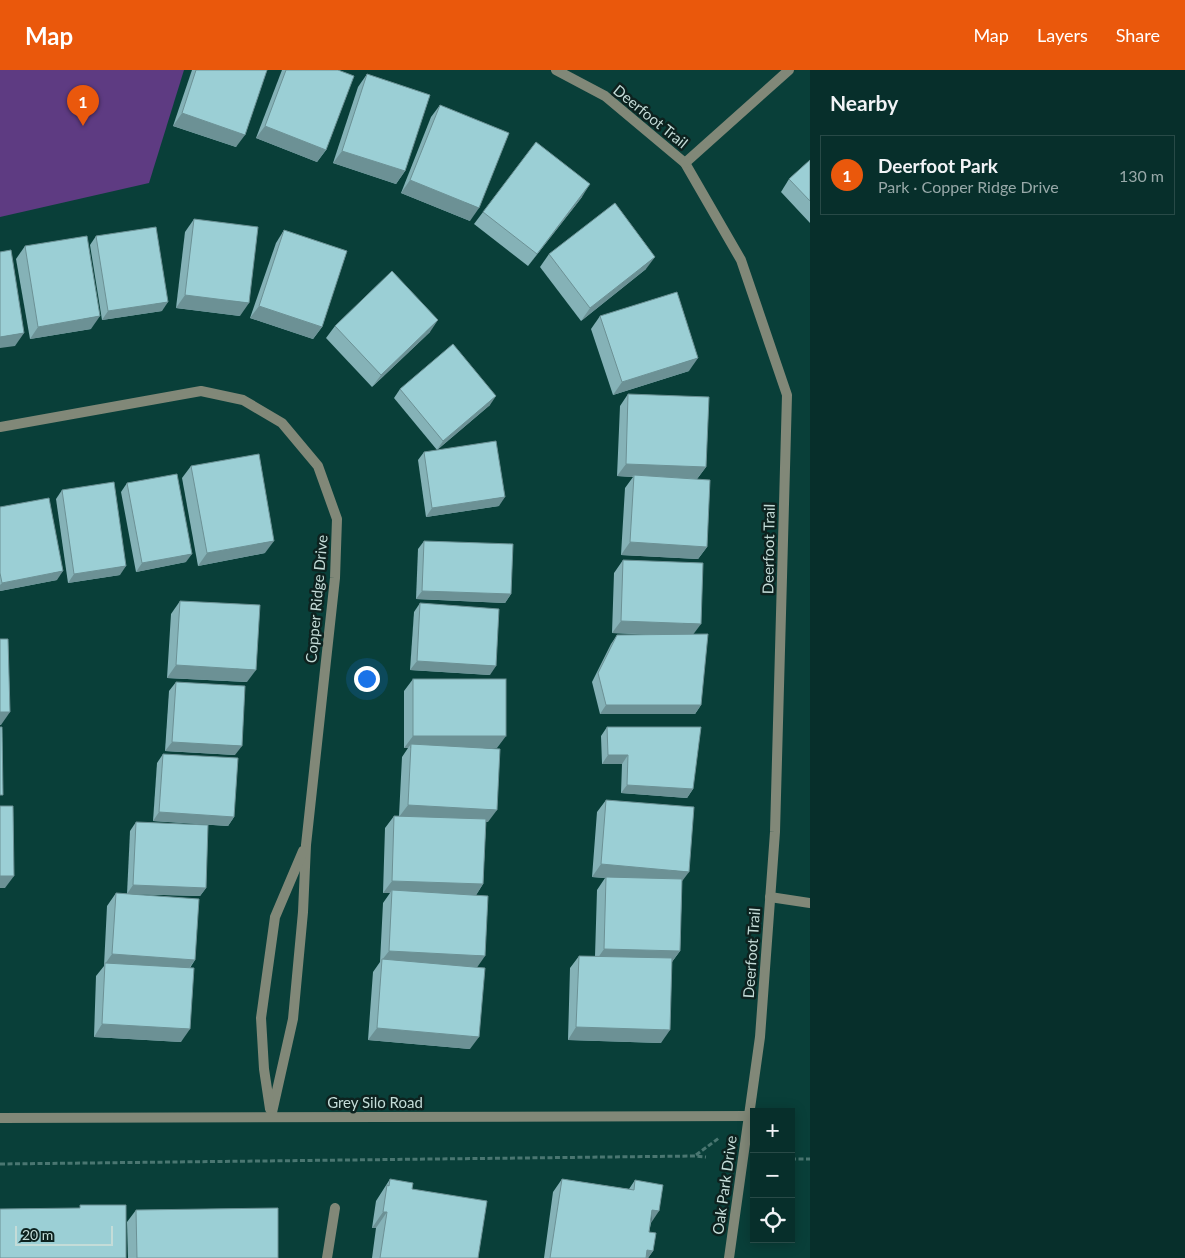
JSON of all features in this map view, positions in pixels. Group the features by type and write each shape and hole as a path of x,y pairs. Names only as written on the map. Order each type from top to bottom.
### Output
{"street":[{"name":"Deerfoot Trail","path":"556,70 605,96 685,163 741,260 787,395 775,832 760,1037 749,1116"},
{"path":"685,163 790,70"},
{"name":"Copper Ridge Drive","path":"0,427 201,391 243,400 282,423 318,466 337,520 336,578 306,845 303,912 294,1019 271,1117"},
{"name":"Copper Ridge Drive","path":"271,1117 264,1069 261,1018 275,917 306,845"},
{"path":"770,897 810,904"},
{"name":"Grey Silo Road","path":"0,1118 749,1116"},
{"name":"Oak Park Drive","path":"729,1258 749,1116"},
{"path":"327,1258 336,1208"}],"path":[{"path":"0,1164 706,1157"},
{"path":"795,1159 810,1160"}],"shaded area":[{"path":"0,70 184,70 149,183 0,217"}],"building":[{"path":"196,70 267,70 245,135 182,113"},
{"path":"286,70 338,70 354,76 326,150 265,126"},
{"path":"367,74 430,95 405,171 342,151"},
{"path":"440,105 509,133 479,208 410,180"},
{"path":"536,142 590,184 537,254 483,212"},
{"path":"810,160 810,201 789,179"},
{"path":"615,203 655,257 590,308 549,254"},
{"path":"194,219 258,227 249,303 185,295"},
{"path":"156,227 168,302 108,311 96,236"},
{"path":"284,230 347,251 322,327 259,306"},
{"path":"87,236 100,316 38,327 25,246"},
{"path":"11,250 24,333 0,337 0,252"},
{"path":"392,271 438,320 381,375 335,326"},
{"path":"677,292 698,358 622,382 600,316"},
{"path":"453,344 496,396 443,441 400,389"},
{"path":"628,394 709,397 706,467 626,464"},
{"path":"496,441 505,497 432,508 424,452"},
{"path":"259,454 274,541 207,553 191,466"},
{"path":"177,474 192,554 142,563 127,483"},
{"path":"634,475 710,480 707,547 630,542"},
{"path":"114,482 126,566 74,574 62,490"},
{"path":"49,498 63,571 2,583 0,573 0,507"},
{"path":"424,541 513,544 511,594 422,591"},
{"path":"623,560 703,563 701,624 621,621"},
{"path":"180,601 260,605 256,670 176,665"},
{"path":"420,603 499,609 496,666 417,661"},
{"path":"708,634 701,705 606,705 598,673 617,635"},
{"path":"0,639 8,639 10,712 0,712"},
{"path":"413,679 506,679 506,736 413,736"},
{"path":"176,682 245,686 242,746 172,742"},
{"path":"0,727 2,727 3,795 0,795"},
{"path":"607,727 701,727 693,789 627,785 628,755 608,755"},
{"path":"411,744 500,749 497,810 408,805"},
{"path":"163,754 238,758 234,817 159,812"},
{"path":"606,800 694,807 689,872 601,864"},
{"path":"0,806 13,806 14,876 0,876"},
{"path":"394,816 486,819 483,884 392,881"},
{"path":"136,822 208,825 206,888 133,885"},
{"path":"606,877 682,879 680,951 604,949"},
{"path":"392,890 488,896 485,956 389,951"},
{"path":"116,893 199,899 195,960 112,954"},
{"path":"579,956 672,958 670,1030 576,1027"},
{"path":"382,959 485,968 479,1037 377,1028"},
{"path":"105,963 194,968 190,1029 102,1024"},
{"path":"390,1179 413,1183 412,1189 487,1201 478,1258 380,1258 387,1212 383,1212 387,1185 389,1186"},
{"path":"562,1179 634,1190 635,1180 663,1185 659,1211 652,1210 649,1232 656,1233 653,1251 647,1250 646,1258 550,1258"},
{"path":"80,1205 126,1205 126,1258 0,1258 0,1209 80,1208"},
{"path":"278,1208 278,1258 137,1258 136,1210"}],"place":[{"name":"Deerfoot Park","path":"83,126"}]}
